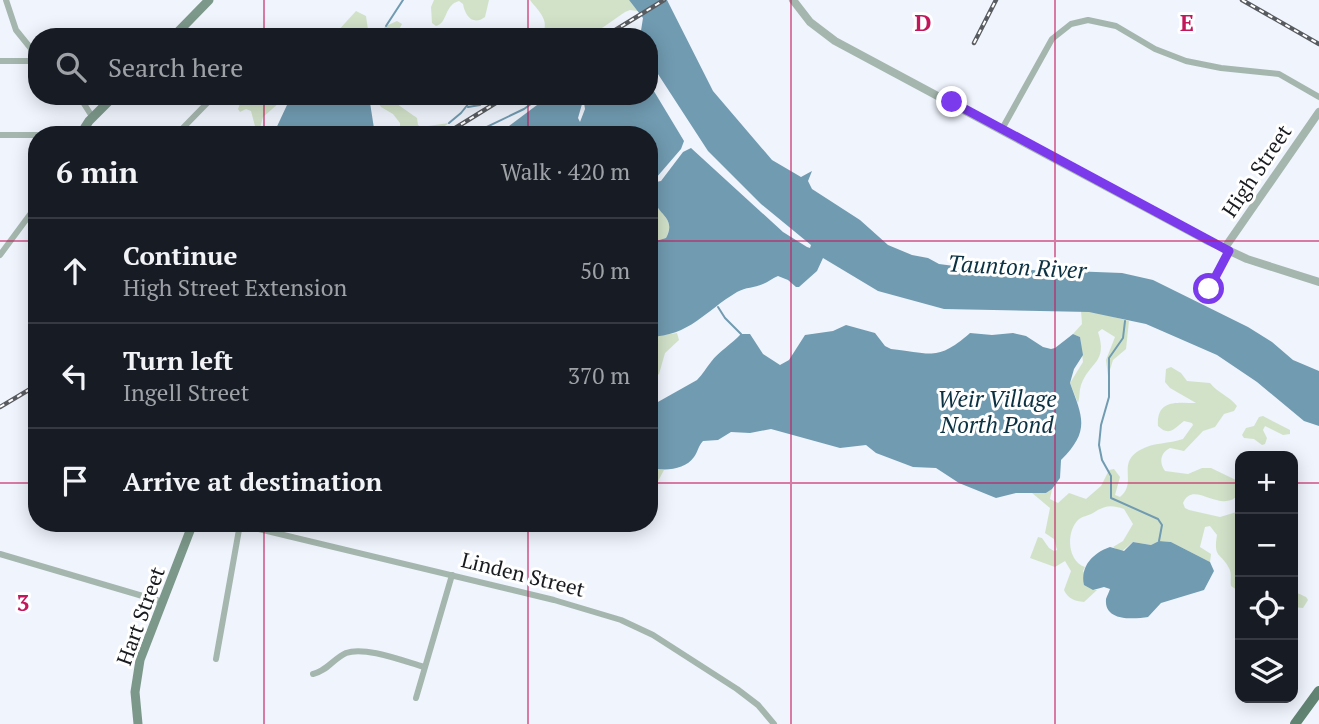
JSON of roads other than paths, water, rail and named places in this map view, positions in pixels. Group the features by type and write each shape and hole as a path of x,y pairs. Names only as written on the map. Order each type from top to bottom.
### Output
{"main road":[{"path":"182,28 209,0"},
{"path":"87,126 105,105"},
{"name":"Hart Street","path":"138,724 135,692 139,668 190,532"},
{"path":"1295,724 1319,691"}],"street":[{"path":"6,0 16,30 28,47"},
{"path":"793,0 806,18 828,37 1227,250 1319,282"},
{"path":"1002,129 1052,39 1069,26 1088,20 1115,26 1157,50 1186,61 1279,74 1319,97"},
{"path":"0,61 28,59"},
{"path":"85,105 93,118"},
{"path":"185,126 205,105"},
{"name":"High Street","path":"1227,250 1319,112"},
{"path":"1311,123 1319,130"},
{"path":"0,135 28,135"},
{"path":"0,255 28,217"},
{"path":"1209,289 1227,250"},
{"path":"216,659 236,532"},
{"name":"Linden Street","path":"271,532 554,600 631,624 653,635 737,689 758,705 774,724"},
{"path":"0,554 163,602"},
{"path":"416,698 452,575"},
{"path":"313,674 323,671 342,655 357,651 424,667"}],"water":[{"path":"629,0 667,0 713,91 772,160 801,177 812,171 808,181 812,189 860,220 888,245 939,264 985,270 1009,267 1049,272 1122,273 1153,280 1248,327 1293,360 1319,371 1319,426 1304,421 1257,382 1217,355 1146,324 1089,312 944,309 878,291 823,258 817,271 799,287 778,276 737,292 686,327 658,336 658,240 666,238 669,224 658,207 658,182 683,152 691,148 783,232 807,247 810,248 811,245 761,204 708,151 658,74 658,28 641,28 643,18"},
{"path":"658,98 684,141 681,149 658,176 658,126 509,126 537,105 582,105 578,118 580,122 584,105 658,105"},
{"path":"287,105 370,105 374,126 277,126"},
{"name":"Weir Village North Pond","path":"846,325 875,333 885,346 891,349 925,353 941,352 970,333 1013,333 1026,336 1051,349 1073,334 1080,337 1083,355 1074,369 1070,383 1081,415 1080,432 1061,460 1060,478 1046,493 1016,493 996,498 959,483 936,468 913,467 876,453 866,445 840,448 771,429 750,433 731,432 718,440 703,441 694,457 685,465 658,468 658,402 697,380 714,358 741,334 750,334 763,354 780,365 789,360 805,335 833,331"},
{"path":"1159,541 1171,542 1210,562 1214,571 1204,590 1161,603 1148,617 1128,618 1110,612 1106,599 1110,589 1104,587 1093,590 1084,585 1086,566 1098,553 1110,547 1124,551 1133,542 1151,545"}],"waterway":[{"path":"386,26 403,0"},
{"path":"449,123 467,105"},
{"path":"468,107 480,105"},
{"path":"489,126 530,105"},
{"path":"718,307 741,334"},
{"path":"1125,321 1123,338 1109,358 1109,397 1101,425 1099,445 1102,460 1111,476 1111,498 1158,519 1162,525 1159,541"}],"railway":[{"path":"619,28 664,0"},
{"path":"974,43 996,0"},
{"path":"1242,0 1319,44"},
{"path":"459,126 492,105"},
{"path":"0,407 28,390"}],"water label":[{"name":"Taunton River","path":"1017,267"}]}
